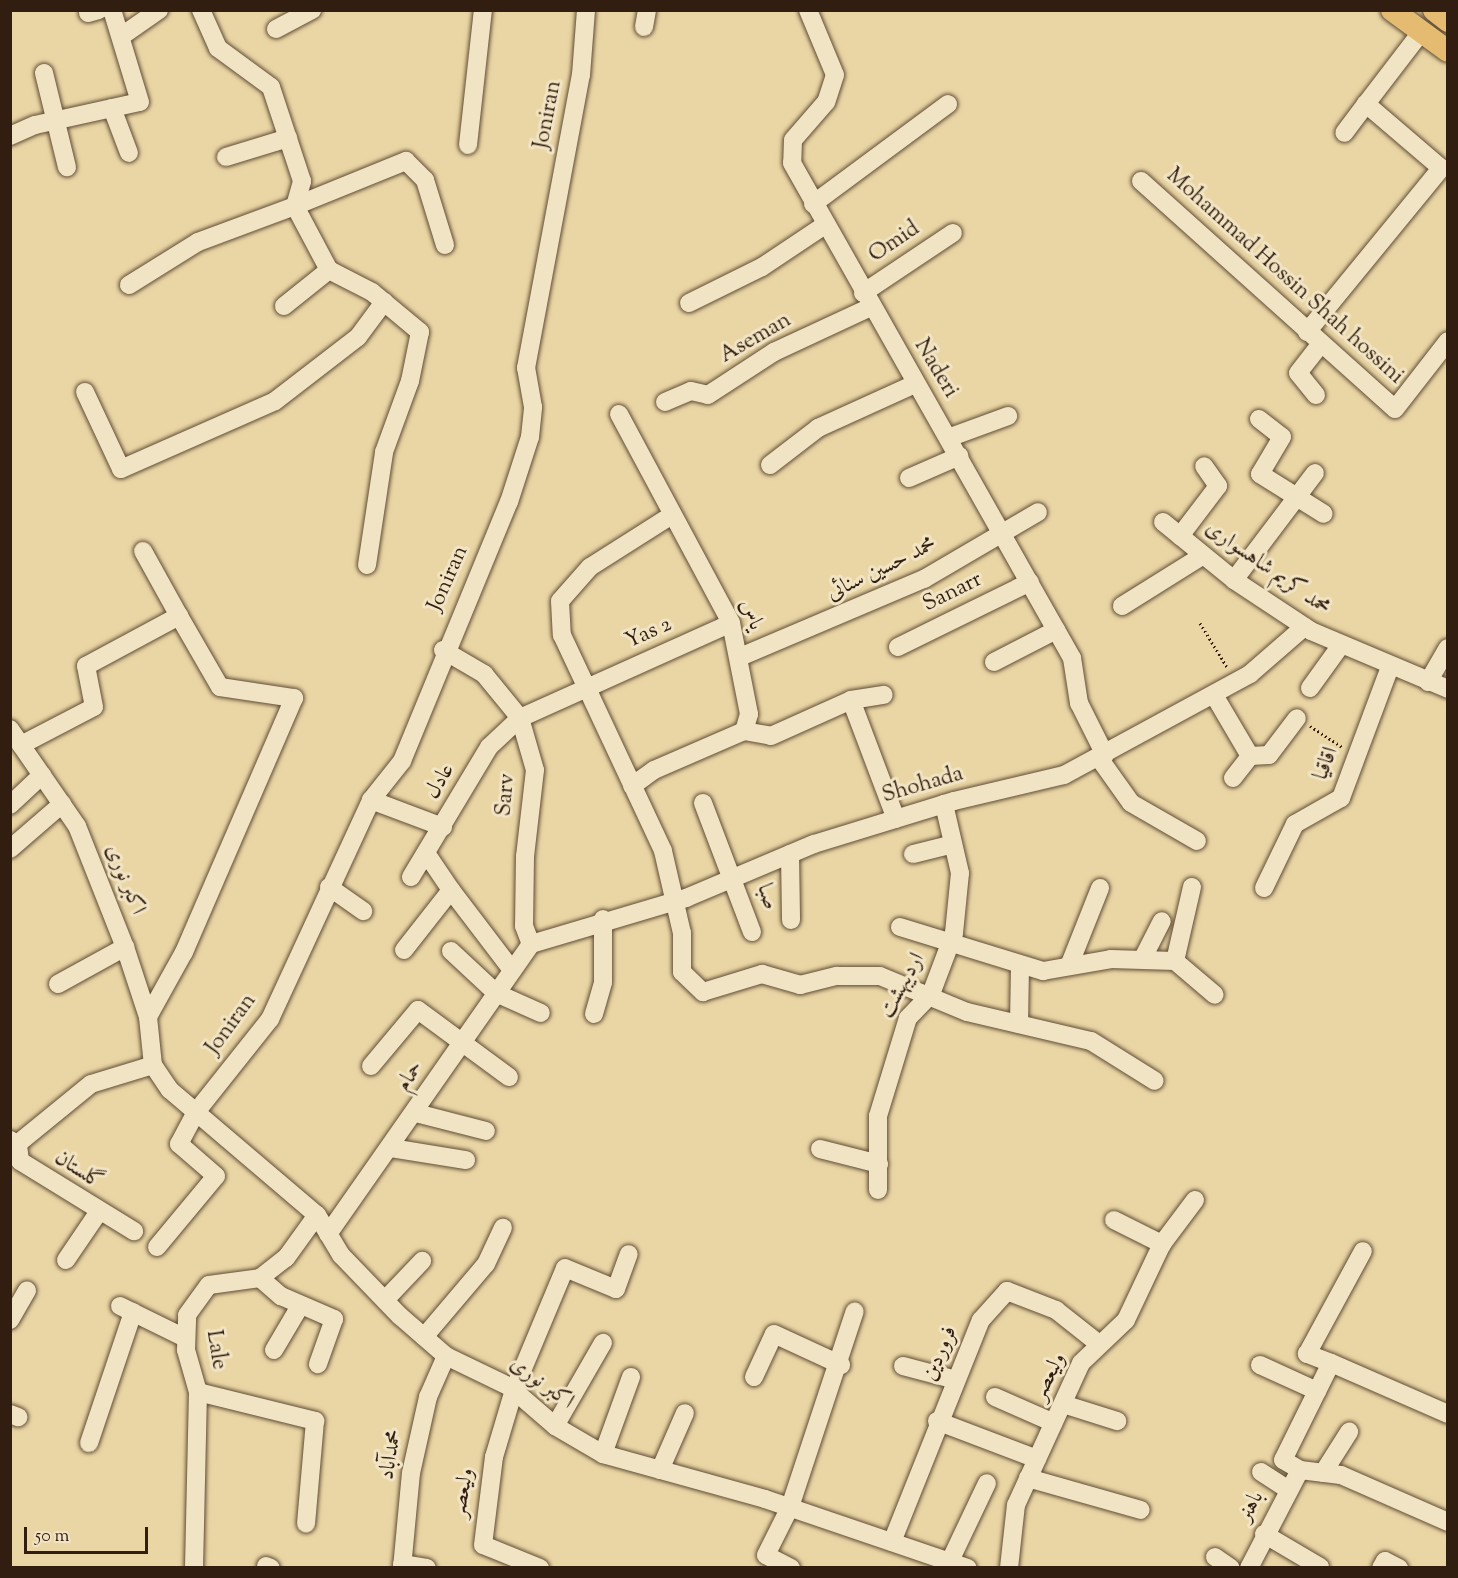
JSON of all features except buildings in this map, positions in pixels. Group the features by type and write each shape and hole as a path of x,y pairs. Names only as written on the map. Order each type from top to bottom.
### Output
{"main road":[{"path":"1392,10 1448,51"},
{"path":"1434,10 1448,21"}],"street":[{"path":"10,136 59,119 140,102 123,35 112,10"},
{"path":"123,35 159,10"},
{"path":"201,10 218,48 271,87 303,181 295,206 330,270 384,302 420,332 410,381 384,453 367,565"},
{"path":"276,29 312,10"},
{"path":"468,145 483,10"},
{"name":"Joniran","path":"157,1247 216,1176 178,1144 196,1113 270,1019 329,887 372,800 402,761 443,650 509,502 530,437 533,407 526,368 582,75 586,10"},
{"name":"Naderi","path":"808,10 835,75 826,102 793,140 792,163 867,300 959,456 1072,658 1078,703 1102,757 1131,803 1197,841"},
{"path":"1344,133 1422,31"},
{"path":"44,73 59,119 67,167"},
{"path":"813,204 948,104"},
{"path":"1316,395 1298,373 1314,338 1441,168 1366,104"},
{"path":"112,108 129,153"},
{"path":"226,157 288,138"},
{"path":"129,285 198,242 406,161 425,180 445,245"},
{"name":"Mohammad Hossin Shah hossini","path":"1141,181 1395,409 1448,341"},
{"path":"689,303 762,267 825,225"},
{"name":"Omid","path":"867,300 953,233"},
{"path":"284,306 330,270"},
{"name":"Aseman","path":"665,402 691,391 708,395 774,352 867,300"},
{"path":"86,392 122,469 276,401 358,337 384,302"},
{"path":"771,465 818,428 915,384"},
{"name":"یاس","path":"619,414 731,623 740,657 748,714 744,731"},
{"path":"948,438 1008,416"},
{"path":"1259,418 1282,437 1260,474 1324,514"},
{"path":"909,478 959,456"},
{"path":"1179,536 1218,486 1204,466"},
{"path":"1234,580 1299,498 1314,473"},
{"name":"محمد حسین سنائی","path":"740,657 924,579 1038,512"},
{"path":"672,515 590,567 560,601 562,635 663,850 675,900 682,972 703,992 762,974 800,985 837,976 880,976 931,994 967,1012 1091,1041 1155,1081"},
{"name":"محمد کریم شاهسواری","path":"1163,522 1234,580 1304,627 1390,667 1448,689"},
{"path":"142,551 220,687 294,698 184,952 148,1017"},
{"path":"1122,606 1202,556"},
{"name":"Sanarr","path":"898,647 1030,582"},
{"path":"21,745 94,707 86,666 179,616"},
{"name":"Yas 2","path":"520,718 731,623"},
{"name":"Shohada","path":"531,944 603,919 675,900 790,854 896,819 944,804 1065,776 1236,682 1304,627"},
{"path":"994,662 1056,630"},
{"path":"1310,688 1341,645"},
{"path":"1428,682 1448,648"},
{"name":"Sarv","path":"443,650 484,674 520,718 534,770 525,856 524,926 531,944"},
{"name":"اقاقیا","path":"1264,888 1295,824 1341,798 1390,667"},
{"path":"632,786 654,770 744,731 771,736 851,700 884,695"},
{"path":"1214,695 1250,756"},
{"path":"851,700 896,819"},
{"name":"عادل","path":"411,877 489,747 520,718"},
{"path":"1233,778 1250,756 1269,755 1297,718"},
{"name":"اکبر نوری","path":"10,729 77,826 125,947 148,1017 153,1065 196,1113 316,1215 340,1256 424,1337 446,1356 514,1390 555,1426 603,1454 790,1507 962,1566"},
{"path":"10,805 42,775"},
{"path":"372,800 443,827"},
{"name":"صبا","path":"703,803 734,878 752,932"},
{"path":"10,849 62,804"},
{"name":"اردیبهشت","path":"878,1190 878,1116 908,1018 931,994 952,943 960,873 944,804"},
{"path":"913,854 953,844"},
{"path":"426,853 512,970"},
{"path":"790,854 791,920"},
{"path":"1175,961 1192,886"},
{"path":"329,887 363,911"},
{"path":"1069,966 1100,888"},
{"path":"404,950 451,890"},
{"path":"594,1014 603,982 603,919"},
{"path":"1144,956 1162,921"},
{"path":"900,927 1043,971 1144,956 1175,961 1215,995"},
{"name":"حمام","path":"328,1234 416,1113 531,944"},
{"path":"58,984 125,947"},
{"path":"450,951 496,993 541,1012"},
{"path":"1019,1024 1020,965"},
{"path":"371,1066 418,1010 509,1077"},
{"path":"13,1145 91,1083 153,1065"},
{"path":"416,1113 486,1131"},
{"name":"گلستان","path":"13,1145 20,1161 98,1213 134,1231"},
{"path":"391,1148 466,1160"},
{"path":"820,1149 879,1164"},
{"name":"ولیعصر","path":"1009,1568 1016,1505 1081,1363 1126,1320 1162,1244 1195,1200"},
{"path":"66,1260 98,1213"},
{"name":"Lale","path":"194,1568 198,1392 185,1338 187,1315 209,1285 260,1278 286,1258 316,1215"},
{"path":"1114,1220 1162,1244"},
{"path":"424,1337 486,1264 503,1228"},
{"path":"1363,1251 1307,1354 1448,1414"},
{"name":"ولیعصر","path":"540,1568 483,1545 480,1537 494,1457 514,1390 565,1268 616,1289 629,1254"},
{"path":"384,1300 422,1261"},
{"path":"260,1278 300,1305 334,1319 318,1364"},
{"path":"10,1320 27,1290"},
{"name":"فروردین","path":"892,1542 937,1421 981,1320 1007,1291 1056,1310 1099,1344"},
{"path":"274,1350 300,1305"},
{"path":"89,1443 126,1309 185,1338"},
{"path":"791,1568 766,1555 790,1507 841,1365 855,1311"},
{"path":"754,1377 774,1334 841,1365"},
{"path":"555,1426 603,1343"},
{"name":"محمدآباد","path":"402,1566 411,1473 428,1397 446,1356"},
{"path":"1331,1363 1283,1460 1300,1470 1341,1475 1448,1522"},
{"path":"1260,1365 1317,1391"},
{"path":"903,1366 956,1380"},
{"path":"603,1454 630,1377"},
{"path":"198,1392 315,1420 306,1524"},
{"path":"995,1397 1054,1423"},
{"path":"1063,1404 1117,1421"},
{"path":"660,1470 685,1413"},
{"path":"937,1421 1037,1459"},
{"path":"1323,1473 1349,1432"},
{"name":"باهنر","path":"1249,1568 1264,1534 1300,1470"},
{"path":"1261,1472 1289,1490"},
{"path":"1028,1478 1141,1510"},
{"path":"962,1566 987,1483"},
{"path":"1264,1534 1320,1567"},
{"path":"1215,1557 1231,1568"},
{"path":"1381,1568 1384,1560 1399,1568"},
{"path":"402,1566 427,1568"}],"path":[{"path":"1200,623 1236,682"},
{"path":"1297,718 1357,756"}]}
